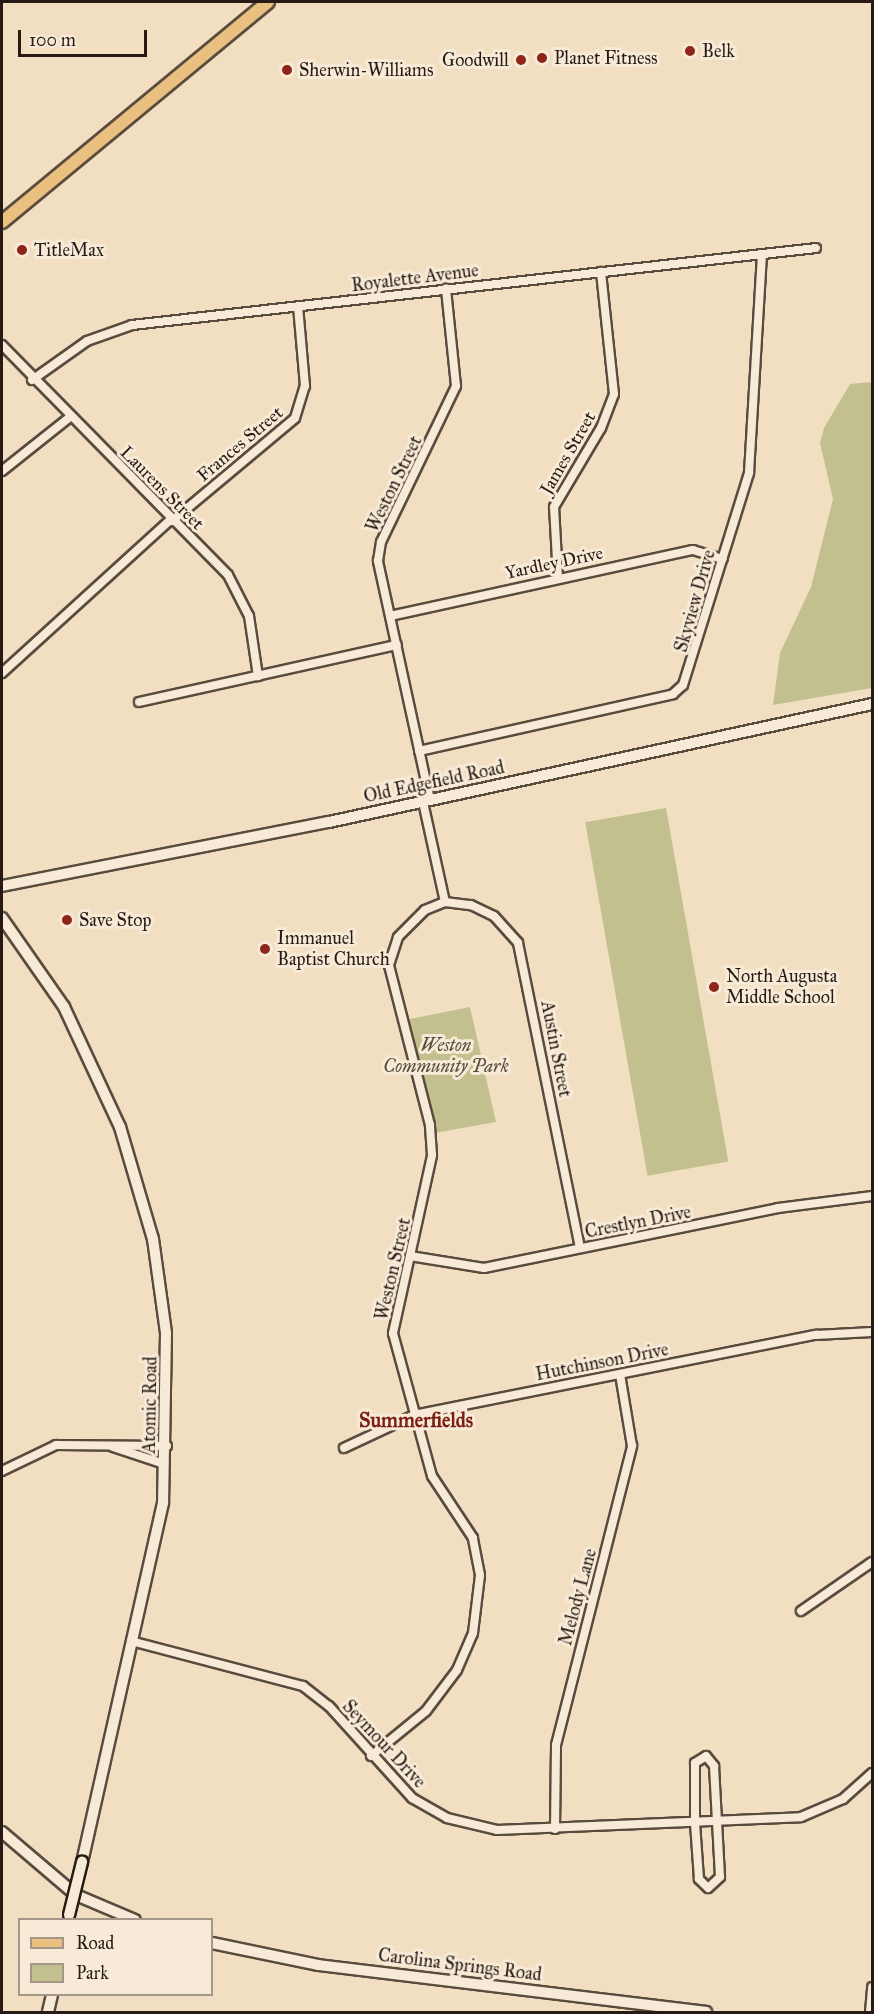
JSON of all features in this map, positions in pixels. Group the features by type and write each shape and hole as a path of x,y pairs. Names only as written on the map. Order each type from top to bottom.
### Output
{"main road":[{"path":"2,222 267,2"}],"street":[{"name":"Royalette Avenue","path":"32,380 87,341 120,328 816,248"},
{"name":"Skyview Drive","path":"419,751 673,694 690,673 749,473 762,254"},
{"name":"James Street","path":"558,578 554,507 601,428 614,394 601,272"},
{"name":"Weston Street","path":"371,1756 445,1689 464,1658 475,1620 480,1575 477,1547 437,1488 414,1414 393,1333 427,1191 431,1140 389,965 404,929 445,902 419,751 379,568 381,542 456,386 446,289"},
{"name":"Frances Street","path":"2,673 171,520 295,418 305,387 298,306"},
{"name":"Laurens Street","path":"2,345 32,380 241,594 258,676"},
{"path":"2,471 70,417"},
{"name":"Yardley Drive","path":"390,616 693,550 723,559"},
{"path":"139,702 397,645"},
{"name":"Old Edgefield Road","path":"2,886 426,801 873,704"},
{"name":"Austin Street","path":"445,902 489,912 507,927 522,952 580,1248"},
{"name":"Atomic Road","path":"2,918 45,975 75,1027 136,1172 163,1299 167,1446 163,1503 68,1917"},
{"name":"Crestlyn Drive","path":"410,1256 473,1269 873,1196"},
{"name":"Hutchinson Drive","path":"344,1448 414,1414 816,1335 873,1332"},
{"name":"Melody Lane","path":"555,1829 556,1745 632,1446 620,1374"},
{"path":"2,1471 47,1447 167,1446"},
{"path":"108,1447 164,1464"},
{"path":"801,1611 873,1562"},
{"name":"Seymour Drive","path":"131,1641 303,1686 329,1706 371,1756 412,1798 447,1818 497,1830 716,1822 821,1811 873,1773"},
{"path":"702,1756 714,1766 719,1880 708,1888 699,1880 695,1823 694,1767 702,1756"},
{"path":"2,1832 76,1895 130,1918"},
{"name":"Carolina Springs Road","path":"213,1943 318,1965 706,2013"},
{"path":"870,2013 873,1987"},
{"path":"48,2013 52,1996"}],"green space":[{"path":"872,382 872,688 773,705 780,653 811,587 833,499 820,443 824,428 850,384"},
{"path":"666,808 728,1162 648,1176 585,822"},
{"name":"Weston Community Park","path":"470,1007 496,1122 434,1133 400,1021"}],"place":[{"name":"Belk","path":"690,51"},
{"name":"Planet Fitness","path":"542,58"},
{"name":"Goodwill","path":"521,60"},
{"name":"Sherwin-Williams","path":"287,70"},
{"name":"TitleMax","path":"22,250"},
{"name":"Save Stop","path":"67,920"},
{"name":"Immanuel Baptist Church","path":"265,949"},
{"name":"North Augusta Middle School","path":"714,987"}],"district":[{"name":"Summerfields","path":"416,1420"}]}
